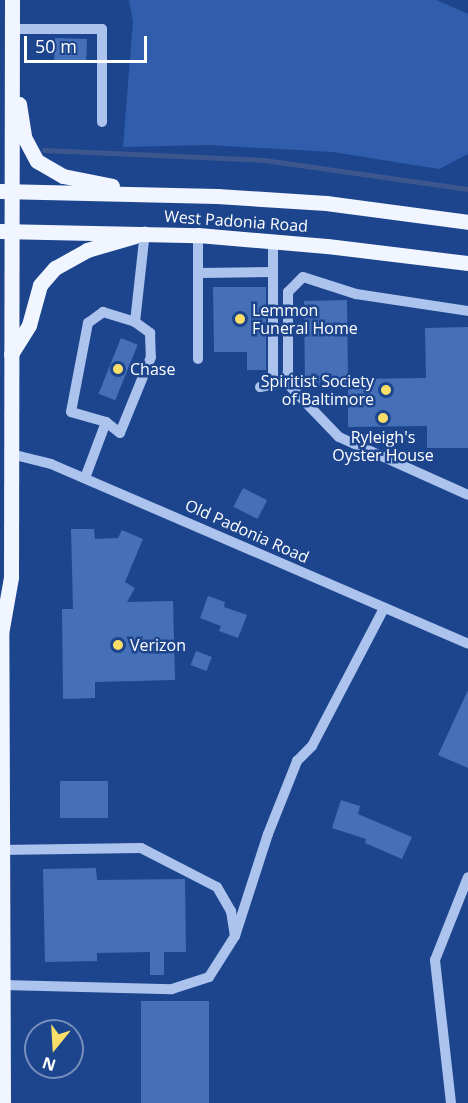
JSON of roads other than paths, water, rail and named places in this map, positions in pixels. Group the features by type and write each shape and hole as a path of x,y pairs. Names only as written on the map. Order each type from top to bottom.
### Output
{"main road":[{"path":"3,1103 0,632 11,577 11,354 6,191 12,0"},
{"path":"11,64 24,137 37,161 63,176 141,193"},
{"name":"West Padonia Road","path":"6,191 141,193 326,203 468,222"},
{"name":"West Padonia Road","path":"6,231 145,232 198,235 468,263"},
{"path":"11,354 29,325 40,285 55,268 87,250 110,245 145,232"}],"street":[{"path":"12,29 102,29 102,122"},
{"path":"135,322 145,232"},
{"path":"198,235 200,273 198,359"},
{"path":"273,241 273,385"},
{"path":"200,273 273,272"},
{"path":"286,382 288,292 303,277 356,294 468,311"},
{"path":"103,312 135,322 150,333 151,357 120,433 106,422 71,412 88,323 103,312"},
{"path":"260,387 286,382"},
{"path":"286,382 339,437 468,495"},
{"path":"85,478 106,422"},
{"name":"Old Padonia Road","path":"11,454 51,464 85,478 468,644"},
{"path":"3,985 172,988 192,985 208,977 235,936 268,834 297,761 312,746 384,608"},
{"path":"1,850 141,848 217,886 231,911 235,936"},
{"path":"452,1103 435,960 468,877"}],"waterway":[{"path":"44,150 264,160 468,189"}],"place":[{"name":"Lemmon Funeral Home","path":"240,319"},
{"name":"Chase","path":"118,369"},
{"name":"Spiritist Society of Baltimore","path":"386,390"},
{"name":"Ryleigh's Oyster House","path":"383,418"},
{"name":"Verizon","path":"118,645"}]}
